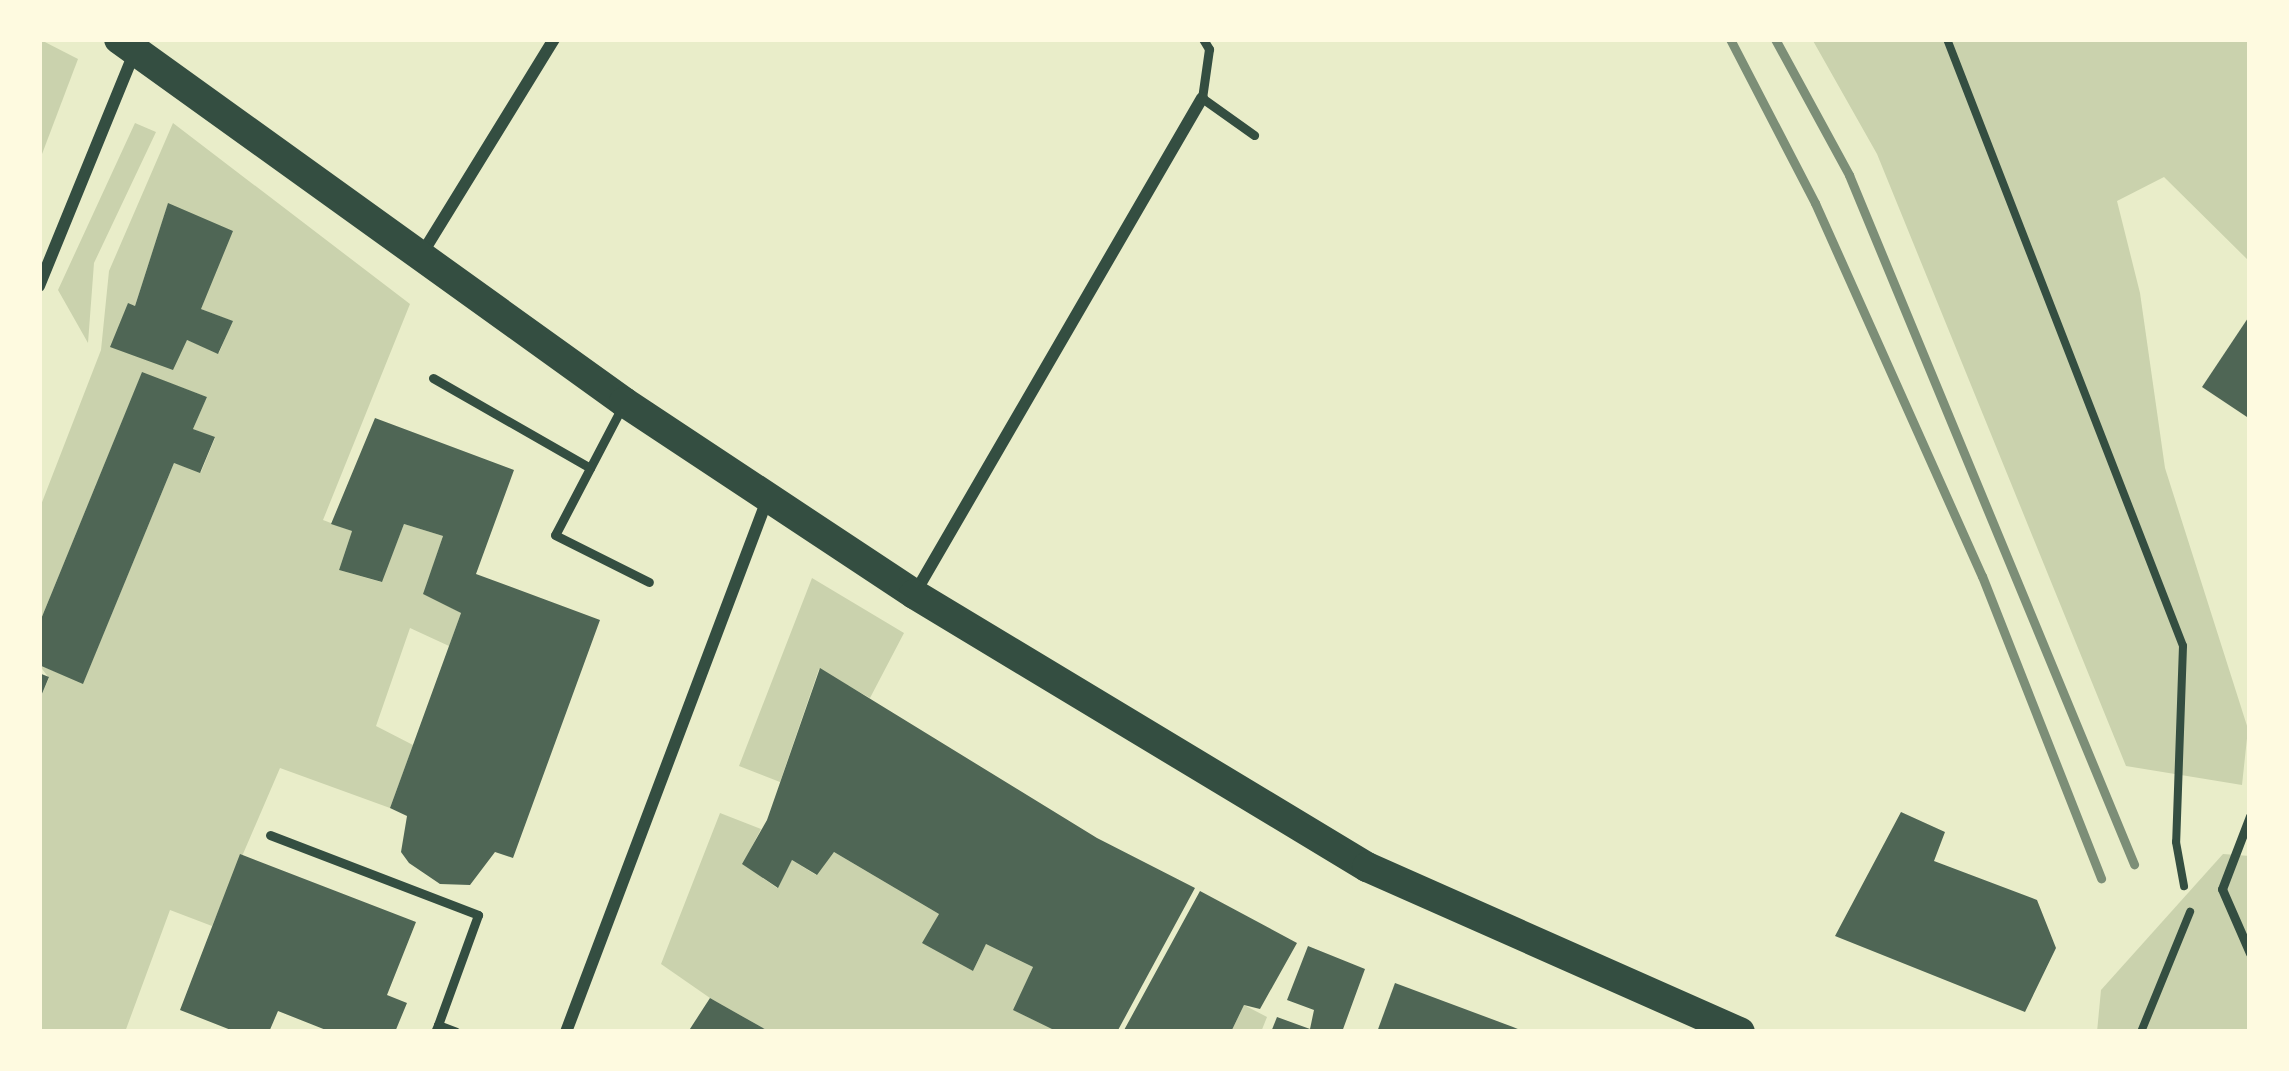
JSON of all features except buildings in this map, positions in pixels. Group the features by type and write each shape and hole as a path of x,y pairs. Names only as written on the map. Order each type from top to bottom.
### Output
{"main road":[{"path":"127,44 624,402 914,594 1367,867 1740,1032"}],"street":[{"path":"419,258 554,39"},
{"path":"39,286 127,44"},
{"path":"914,594 1202,98"},
{"path":"566,1032 767,499"}],"lane":[{"path":"1203,39 1209,49 1202,98 1254,135"},
{"path":"433,378 590,468"},
{"path":"624,402 555,535 649,582"},
{"path":"2250,816 2222,889 2250,953"},
{"path":"270,835 478,915 436,1029 456,1032"}],"path":[{"path":"1947,39 2183,646 2176,842 2192,922 2141,1032"}],"green space":[{"path":"39,39 78,59 39,162"},
{"path":"1812,39 2250,39 2250,262 2164,177 2117,201 2140,293 2165,468 2248,729 2242,785 2126,766 1877,154"},
{"path":"135,123 156,132 94,263 88,343 58,290"},
{"path":"173,123 410,304 323,520 352,531 339,570 381,582 404,524 443,536 424,593 461,613 449,646 410,628 376,726 413,745 390,808 280,768 212,926 170,910 125,1032 41,1032 39,701 49,678 39,665 83,683 174,463 201,472 215,438 193,429 207,397 142,373 39,624 39,510 101,350 109,271","holes":["168,204 201,309 232,321 219,353 187,340 111,347 128,304 135,306"]},
{"path":"812,578 904,633 870,698 819,669 780,782 739,766"},
{"path":"720,813 761,829 743,864 777,888 792,860 816,875 834,852 939,914 924,943 973,971 986,944 1033,967 1014,1010 1058,1032 770,1032 710,998 661,964"},
{"path":"2223,854 2250,856 2250,1032 2097,1032 2101,990"},
{"path":"1244,1005 1267,1017 1261,1032 1231,1032"}],"railway":[{"path":"1730,39 1815,203 1982,576 2101,878"},
{"path":"1775,39 1849,175 2134,864"}]}
